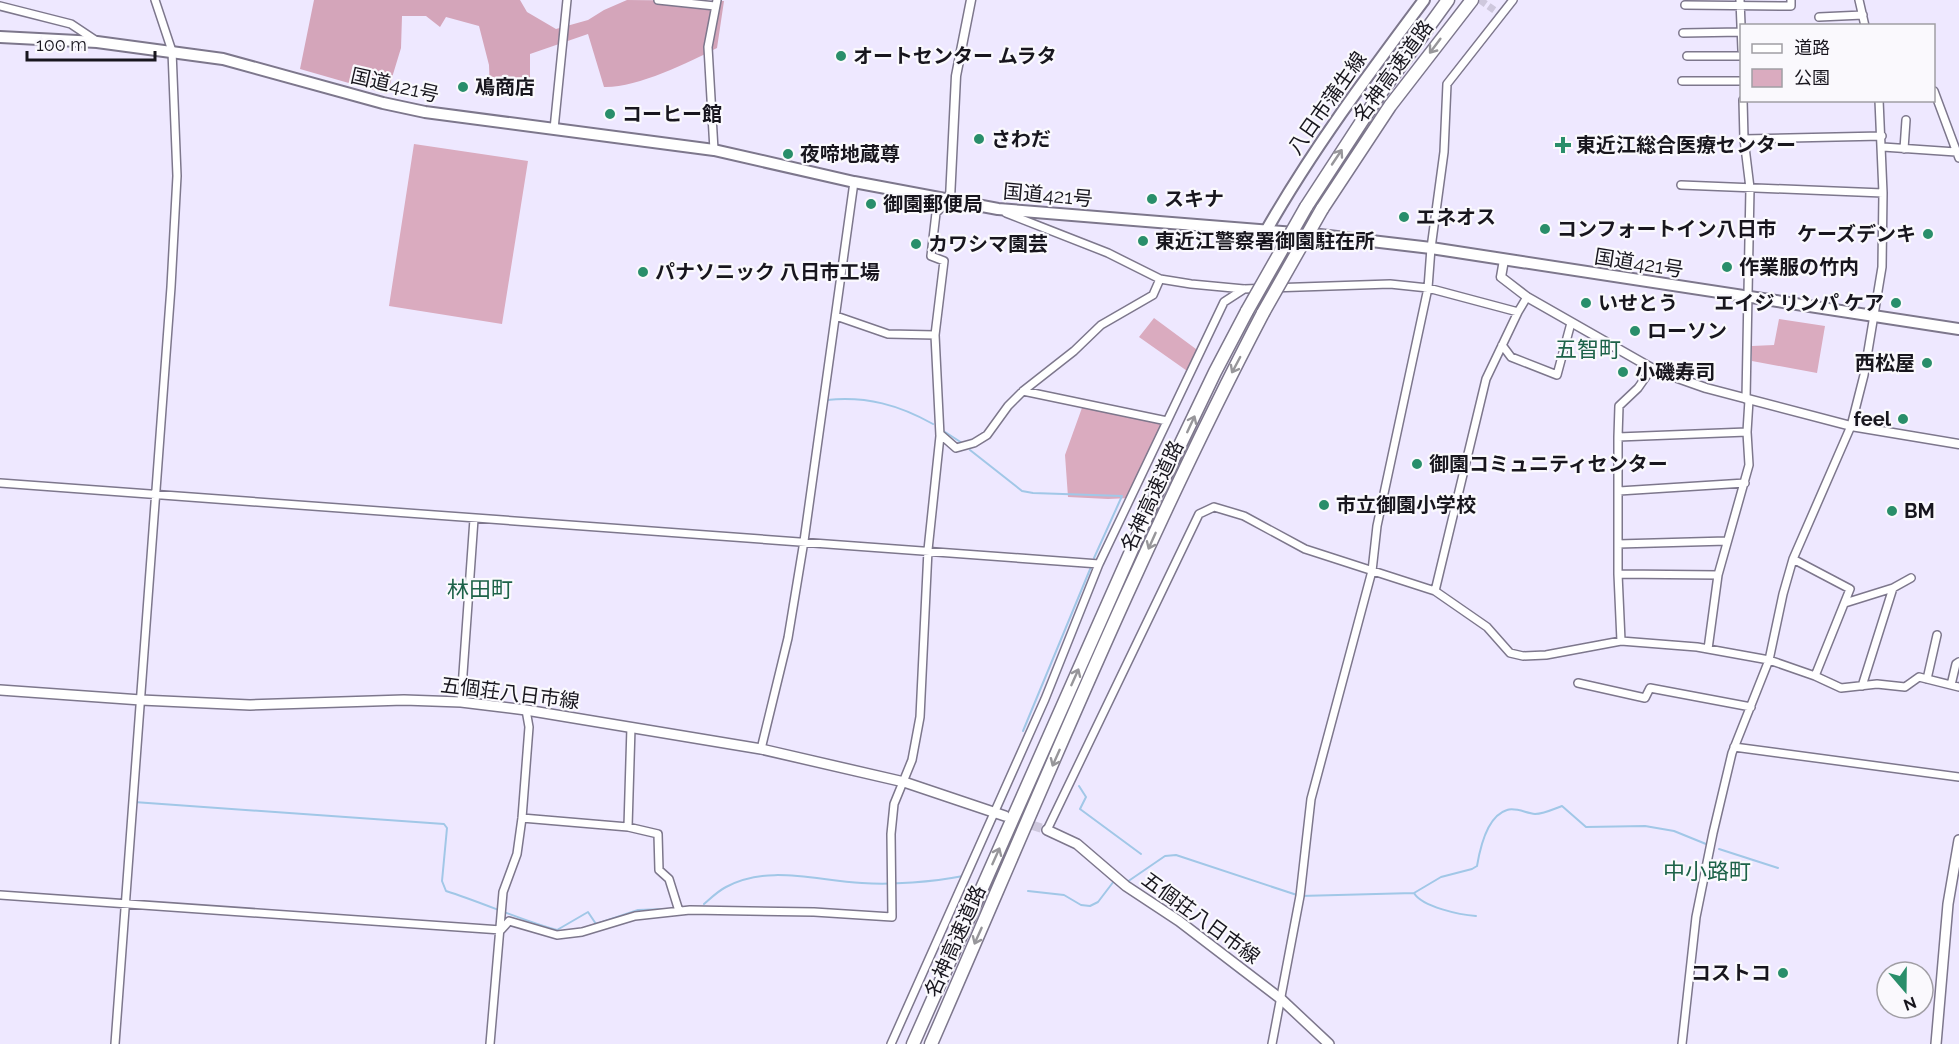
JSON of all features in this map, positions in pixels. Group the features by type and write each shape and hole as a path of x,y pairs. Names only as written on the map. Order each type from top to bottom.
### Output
{"highway":[{"name":"名神高速道路","path":"913,1044 1156,495 1215,372 1306,207 1377,98 1447,0"},
{"name":"名神高速道路","path":"931,1044 1165,512 1229,378 1322,209 1390,106 1472,0"}],"main road":[{"name":"八日市蒲生線","path":"1266,231 1283,201 1350,100 1424,0"},
{"name":"国道421号","path":"0,37 97,42 223,59 383,103 425,112 714,150 854,182 998,209 1320,235 1431,248 1959,329"},
{"name":"五個荘八日市線","path":"0,690 250,705 404,700 461,702 526,710 761,748 904,782 1005,816"},
{"name":"五個荘八日市線","path":"1047,830 1077,844 1124,884 1179,921 1281,999 1329,1044"},
{"path":"1936,1044 1948,904 1959,840"}],"street":[{"path":"116,1044 177,176 172,51 155,0"},
{"path":"554,129 567,0"},
{"path":"658,0 716,3 708,47 714,150"},
{"path":"501,930 509,921 557,935 582,932 635,916 679,911 814,912 892,917 891,834 894,804 912,760 920,717 928,550 940,434 934,335 944,261 931,256 936,213 950,199 956,76 971,0"},
{"path":"1272,1044 1300,896 1311,799 1372,571 1377,526 1428,288 1444,152 1447,84 1513,0"},
{"path":"1685,5 1740,3 1791,6 1791,0"},
{"path":"1859,0 1865,24"},
{"path":"1740,3 1741,24"},
{"path":"0,6 71,24 97,42"},
{"path":"1819,16 1863,15"},
{"path":"1683,33 1740,32"},
{"path":"1687,56 1740,56"},
{"path":"1682,81 1740,81"},
{"path":"1883,147 1958,155 1935,94"},
{"path":"1708,649 1718,575 1749,465 1747,432 1750,188 1744,139 1743,102"},
{"path":"1682,1044 1696,917 1734,747 1769,660 1793,559 1851,426 1864,375 1882,267 1884,193 1881,102"},
{"path":"1904,149 1906,120"},
{"path":"1744,139 1882,136"},
{"path":"761,748 788,638 804,541 854,182"},
{"path":"1681,185 1884,193"},
{"path":"998,209 1108,253 1160,279 1191,285 1244,289 1390,284 1428,288 1518,312"},
{"path":"1504,260 1501,277 1527,297 1652,368 1706,388 1851,426 1959,444"},
{"path":"940,434 956,448 974,443 987,435 1003,412 1023,391 1074,351 1101,325 1153,295 1160,279"},
{"path":"891,1044 1045,699 1099,564 1224,302 1244,289"},
{"path":"1435,591 1486,379 1527,297"},
{"path":"836,316 888,334 934,335"},
{"path":"1502,345 1510,357 1557,375 1571,323"},
{"path":"1621,641 1618,574 1619,406 1638,387 1652,368"},
{"path":"1023,391 1167,421"},
{"path":"1618,437 1747,432"},
{"path":"0,483 1099,564"},
{"path":"1619,490 1745,483"},
{"path":"1047,830 1199,514 1214,507 1244,516 1305,549 1435,591 1487,627 1510,653 1523,656 1546,655 1621,641 1708,649 1769,660 1841,688 1877,684 1905,687 1920,677 1959,687"},
{"path":"461,702 474,519"},
{"path":"1618,544 1727,541"},
{"path":"1793,559 1850,589 1815,676"},
{"path":"1618,574 1718,575"},
{"path":"1845,603 1893,588 1911,578"},
{"path":"1862,686 1893,588"},
{"path":"1927,679 1937,635"},
{"path":"1951,685 1956,664 1959,662"},
{"path":"1578,683 1645,698 1650,688 1751,707"},
{"path":"490,1044 503,892 517,854 522,818 530,727 526,710"},
{"path":"628,827 631,727"},
{"path":"1734,747 1959,777"},
{"path":"522,818 628,827 658,834 659,870 669,879 679,911"},
{"path":"0,895 501,930"}],"green space":[{"path":"414,144 528,161 502,324 389,306"},
{"path":"1154,318 1200,352 1190,373 1139,337"},
{"path":"1779,319 1825,326 1817,373 1752,361 1752,346 1774,345"},
{"path":"1083,405 1167,421 1130,498 1068,497 1065,455"}],"shaded area":[{"path":"314,0 520,0 527,12 556,29 588,20 627,0 724,1 717,48 692,61 646,79 604,87 588,34 530,54 530,92 490,90 489,65 479,26 446,17 440,27 426,16 402,16 401,48 387,94 300,69"}],"waterway":[{"path":"827,400 856,399 882,403 933,424"},
{"path":"942,430 962,443"},
{"path":"970,450 1022,491 1122,496 1094,558"},
{"path":"1023,731 1091,567"},
{"path":"1079,786 1086,797 1080,809 1141,854"},
{"path":"134,802 444,824 447,828 442,881 446,891 557,930 588,912 596,924 638,910 667,909"},
{"path":"1127,882 1165,856 1176,855 1300,896 1414,893 1441,877 1477,866 1483,842 1494,819 1500,813 1510,809 1535,814 1562,806 1586,827 1645,826 1674,831 1706,844"},
{"path":"1719,849 1778,868"},
{"path":"704,904 726,887 759,876 793,876 886,884 963,876"},
{"path":"1028,891 1064,895 1081,905 1090,906 1098,902 1114,881 1117,883"},
{"path":"1414,893 1418,898 1433,906 1476,916"},
{"path":"1219,957 1240,974"}],"tunnel":[{"path":"1480,0 1501,15"},
{"path":"1007,817 1047,830"}],"place":[{"name":"オートセンター ムラタ","path":"841,56"},
{"name":"鳰商店","path":"463,87"},
{"name":"コーヒー館","path":"610,114"},
{"name":"さわだ","path":"979,139"},
{"name":"東近江総合医療センター","path":"1563,145"},
{"name":"夜啼地蔵尊","path":"788,154"},
{"name":"スキナ","path":"1152,199"},
{"name":"御園郵便局","path":"871,204"},
{"name":"エネオス","path":"1404,217"},
{"name":"コンフォートイン八日市","path":"1545,229"},
{"name":"ケーズデンキ","path":"1928,234"},
{"name":"東近江警察署御園駐在所","path":"1143,241"},
{"name":"カワシマ園芸","path":"916,244"},
{"name":"作業服の竹内","path":"1727,267"},
{"name":"パナソニック 八日市工場","path":"643,272"},
{"name":"いせとう","path":"1586,303"},
{"name":"エイジ リンパ ケア","path":"1896,303"},
{"name":"ローソン","path":"1635,331"},
{"name":"西松屋","path":"1927,363"},
{"name":"小磯寿司","path":"1623,372"},
{"name":"feel","path":"1903,419"},
{"name":"御園コミュニティセンター","path":"1417,464"},
{"name":"市立御園小学校","path":"1324,505"},
{"name":"BM","path":"1892,511"},
{"name":"コストコ","path":"1783,973"}],"district":[{"name":"五智町","path":"1588,349"},
{"name":"林田町","path":"480,589"},
{"name":"中小路町","path":"1707,871"}]}
